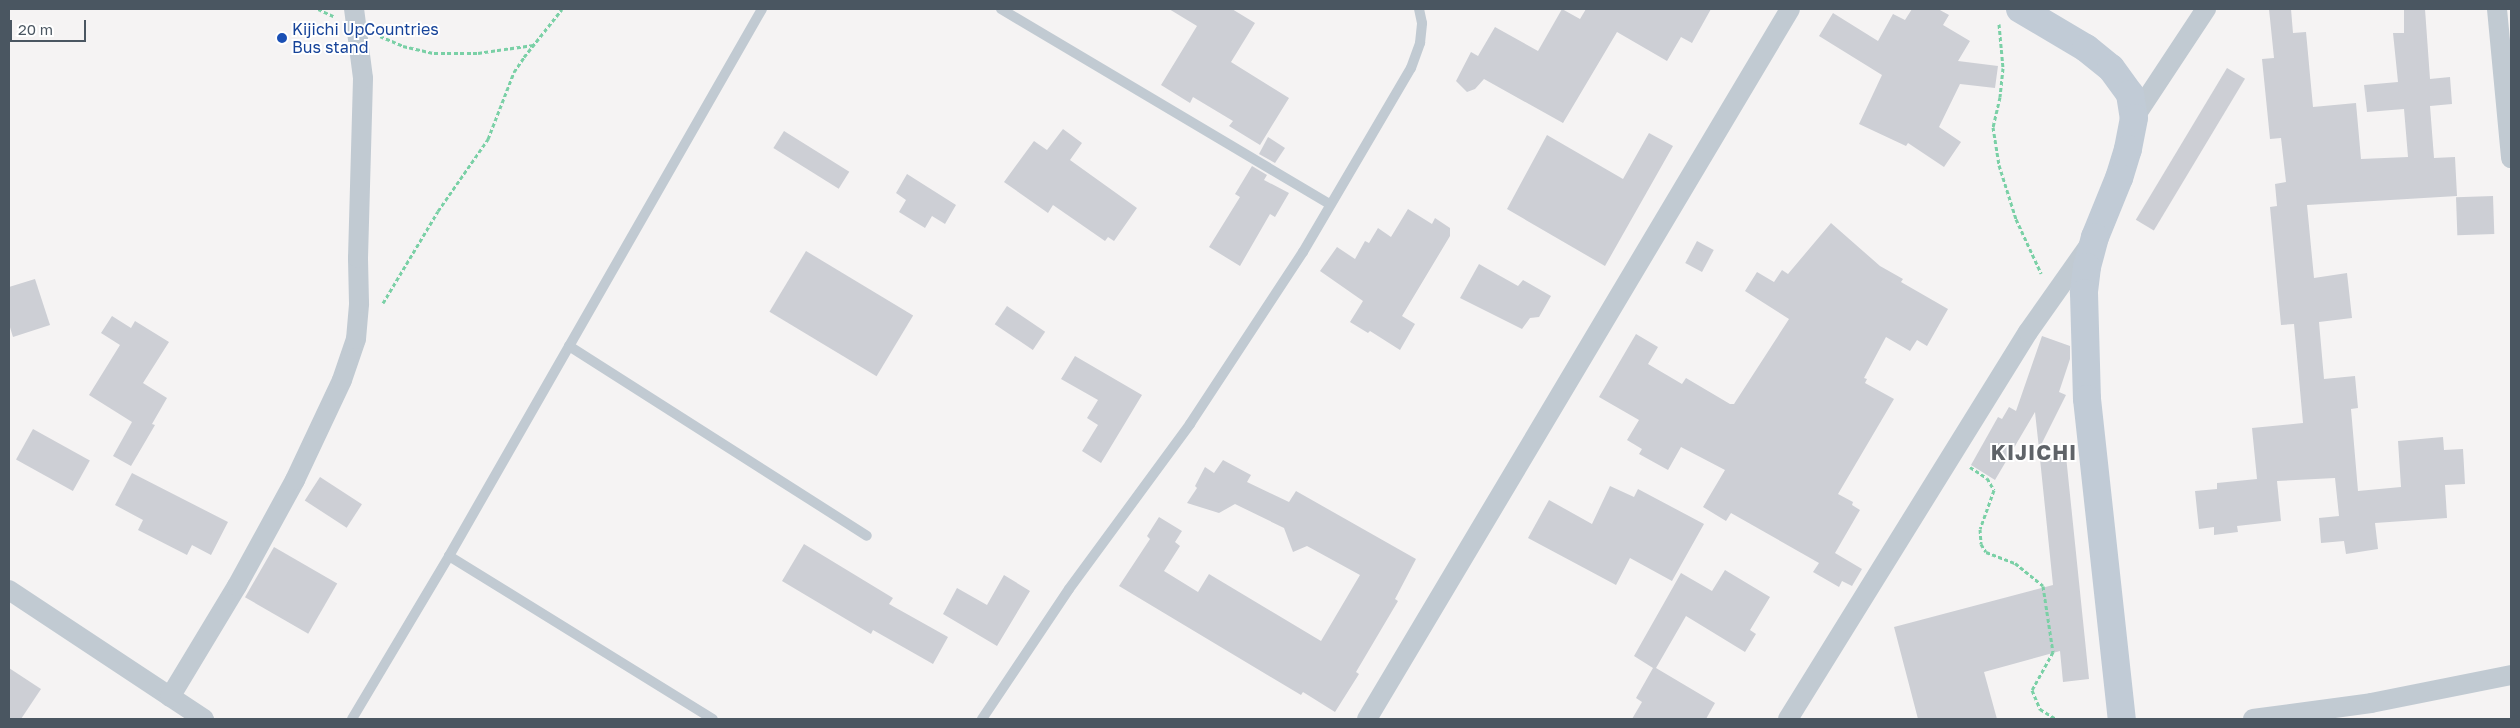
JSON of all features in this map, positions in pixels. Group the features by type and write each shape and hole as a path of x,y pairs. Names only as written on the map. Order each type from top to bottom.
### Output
{"street":[{"path":"1367,719 1790,9"},
{"path":"2122,719 2087,399 2084,293 2087,267 2095,237 2119,178 2134,118 2206,9"},
{"path":"2497,9 2511,158"},
{"path":"2009,13 2086,48 2111,68 2130,94 2134,118"},
{"path":"170,697 237,586 295,480 342,380 356,339 360,303 358,258 362,78 356,18"},
{"path":"1788,719 1944,464 2028,332 2095,237"},
{"path":"9,590 204,719"},
{"path":"2253,719 2371,703 2511,674"}],"lane":[{"path":"352,719 449,556 762,9"},
{"path":"1001,9 1330,204"},
{"path":"988,717 1064,596 1190,424 1303,252 1411,68 1420,43 1422,23 1419,9"},
{"path":"569,346 868,536"},
{"path":"449,556 713,719"}],"path":[{"path":"318,9 356,18 403,46 434,52 478,53 533,45"},
{"path":"381,306 438,211 488,139 514,72 562,9"},
{"path":"2009,13 2000,98 1993,127 1999,165 2016,219 2054,296"},
{"path":"1944,464 1970,468 1987,478 1994,490 1980,529 1981,544 1986,552 2015,563 2043,586 2054,652 2032,690 2040,709 2056,719"}],"building":[{"path":"1169,9 1232,9 1255,23 1231,62 1289,98 1260,145 1229,126 1233,121 1193,97 1190,103 1161,85 1197,26"},
{"path":"1562,9 1580,19 1586,9 1711,9 1692,43 1681,37 1667,61 1617,32 1563,123 1484,79 1475,89 1467,92 1456,81 1471,52 1478,56 1495,27 1538,51"},
{"path":"1912,9 1938,9 1949,15 1943,25 1970,41 1958,61 1998,66 1995,88 1960,84 1939,127 1961,142 1944,167 1908,143 1906,146 1859,124 1882,75 1819,36 1833,13 1878,41 1893,14 1905,20"},
{"path":"2269,9 2291,9 2293,33 2306,32 2313,107 2356,103 2361,159 2408,157 2404,109 2367,112 2364,85 2398,82 2393,33 2404,33 2404,9 2425,9 2430,79 2450,77 2452,104 2430,106 2434,158 2455,157 2457,196 2307,205 2314,278 2347,273 2352,318 2319,322 2324,379 2355,376 2358,408 2351,409 2358,491 2401,487 2398,441 2443,437 2444,450 2463,449 2465,484 2445,485 2447,518 2375,523 2378,549 2346,554 2344,541 2321,543 2319,518 2339,516 2335,478 2277,481 2281,521 2237,526 2238,532 2214,535 2214,527 2199,529 2195,491 2217,489 2217,483 2257,479 2252,428 2303,423 2294,324 2281,325 2270,207 2277,206 2275,184 2286,182 2281,138 2270,139 2262,59 2274,58"},
{"path":"2227,68 2245,79 2154,231 2136,220"},
{"path":"1063,129 1082,143 1070,160 1137,208 1114,241 1108,237 1105,241 1053,205 1048,213 1004,182 1034,141 1047,150"},
{"path":"784,131 849,172 839,189 773,148"},
{"path":"1649,133 1673,146 1605,266 1507,209 1547,135 1623,179"},
{"path":"1268,137 1285,148 1275,163 1259,154"},
{"path":"1252,166 1267,175 1264,180 1289,193 1275,217 1270,214 1240,266 1209,247 1240,197 1235,194"},
{"path":"907,174 956,205 945,224 932,216 925,228 899,212 906,200 896,193"},
{"path":"2493,196 2494,234 2457,235 2456,197"},
{"path":"1408,209 1432,224 1435,218 1450,228 1450,236 1402,316 1415,324 1400,350 1370,331 1368,333 1350,322 1363,301 1320,271 1337,247 1355,259 1365,241 1369,243 1378,228 1391,237"},
{"path":"1831,223 1880,266 1903,279 1901,282 1948,309 1927,346 1917,340 1910,351 1886,337 1864,378 1867,379 1865,383 1894,399 1838,494 1853,502 1852,505 1860,510 1835,553 1862,569 1852,586 1842,581 1839,587 1813,572 1819,563 1731,513 1726,521 1703,507 1725,470 1681,447 1668,470 1639,454 1642,449 1627,440 1639,420 1599,397 1636,334 1658,347 1648,364 1682,384 1686,378 1730,404 1734,404 1789,319 1745,291 1757,272 1774,282 1782,270 1788,274"},
{"path":"1697,241 1714,250 1702,272 1685,263"},
{"path":"806,251 913,315 877,376 769,312"},
{"path":"1479,264 1518,286 1523,280 1551,296 1539,317 1530,318 1522,329 1460,298"},
{"path":"35,279 50,325 13,337 9,324 9,287"},
{"path":"1007,306 1045,332 1033,350 995,324"},
{"path":"112,316 131,328 135,321 169,342 143,383 167,398 152,424 155,425 131,466 113,456 132,422 89,395 120,345 101,333"},
{"path":"2042,336 2070,346 2070,359 2059,392 2066,395 2039,449 2035,412 1995,480 1971,465 1998,417 2002,419 2009,407 2016,411"},
{"path":"1075,356 1142,395 1101,463 1082,451 1098,425 1087,418 1098,400 1061,379"},
{"path":"33,429 90,461 73,491 16,460"},
{"path":"2066,456 2089,679 2063,682 2060,651 1984,672 1997,719 1918,719 1894,627 2053,585 2040,459"},
{"path":"1223,460 1251,475 1247,482 1289,502 1296,491 1416,559 1395,599 1398,601 1356,672 1359,674 1335,712 1303,692 1301,695 1119,586 1150,539 1147,536 1159,517 1182,531 1175,542 1180,546 1164,571 1198,592 1209,574 1321,641 1360,575 1307,546 1293,552 1284,528 1235,504 1219,513 1187,503 1197,488 1195,486 1205,467 1214,473"},
{"path":"132,473 228,522 211,555 192,545 187,555 138,530 143,520 115,505"},
{"path":"320,477 362,504 347,528 305,500"},
{"path":"1610,486 1634,497 1638,489 1704,524 1672,581 1630,558 1616,585 1528,538 1549,500 1592,524"},
{"path":"804,544 893,598 889,604 948,637 933,664 873,630 871,634 782,581"},
{"path":"274,547 337,584 308,634 245,597"},
{"path":"1725,570 1770,597 1750,630 1756,634 1745,652 1686,616 1656,668 1715,703 1706,719 1632,719 1642,702 1636,698 1653,668 1634,656 1681,573 1712,591"},
{"path":"1004,575 1030,591 997,646 943,614 957,588 987,605"},
{"path":"9,668 41,689 21,719 9,719"}],"place":[{"name":"Kijichi UpCountries Bus stand","path":"282,38"}],"district":[{"name":"KIJICHI","path":"2034,452"}]}
